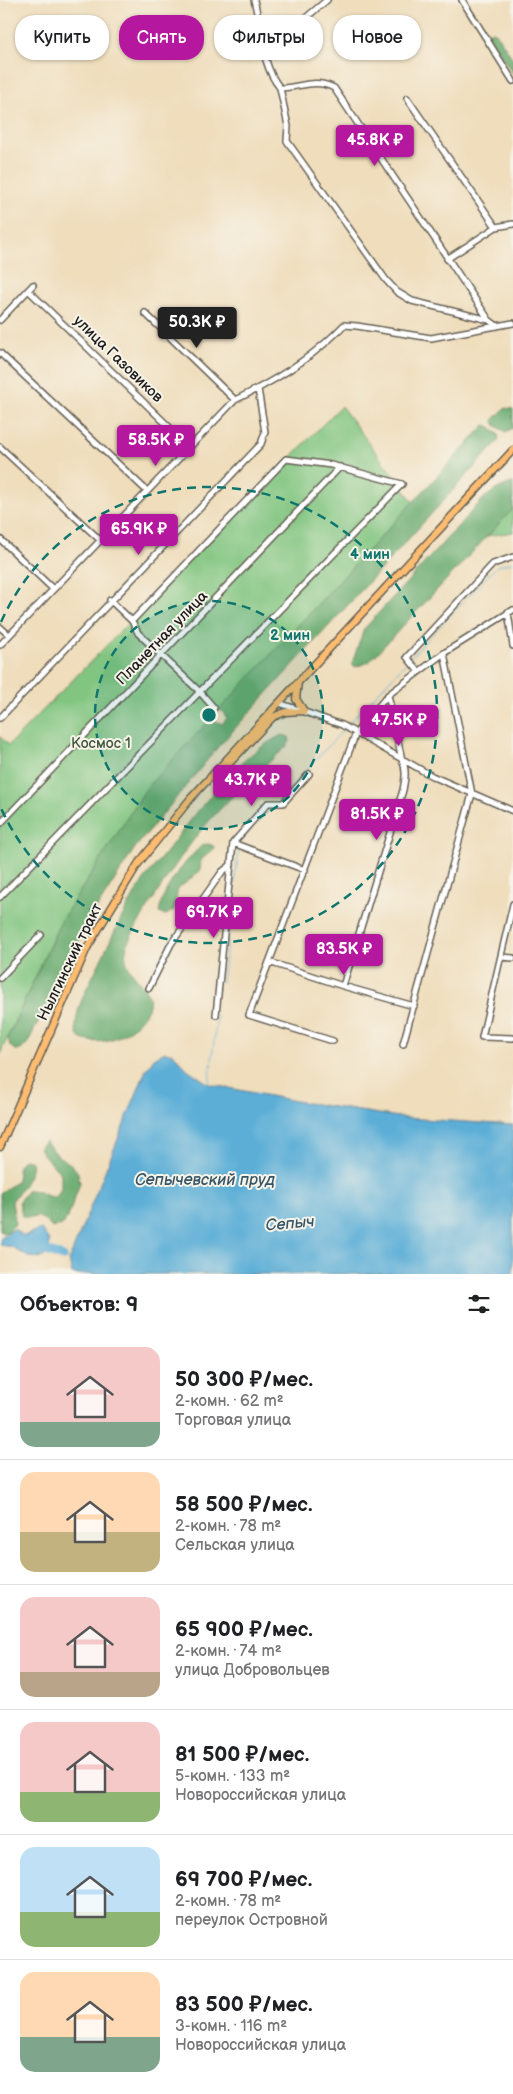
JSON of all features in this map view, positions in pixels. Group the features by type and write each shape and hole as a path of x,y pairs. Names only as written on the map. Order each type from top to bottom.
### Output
{"main road":[{"name":"Нылгинский тракт","path":"0,1147 3,1130 92,939 138,864 199,789 513,450"},
{"path":"298,682 296,699 304,711"},
{"path":"199,789 212,782 274,717 285,712 304,711"}],"street":[{"path":"254,0 257,15"},
{"path":"309,15 327,0"},
{"path":"462,0 513,80"},
{"path":"267,60 274,82 280,88 288,126 287,141 386,280 398,292 412,301 489,320"},
{"path":"280,88 294,88 310,83 323,83 334,88 447,259 489,320 497,326"},
{"path":"407,98 496,227"},
{"path":"447,259 496,227 513,224"},
{"name":"улица Газовиков","path":"0,320 30,288 190,447"},
{"path":"145,313 235,400"},
{"path":"0,644 235,400 282,377 333,337 344,326 357,326 431,338 513,323"},
{"path":"0,353 147,491"},
{"path":"0,718 110,600 261,444 264,432 258,389"},
{"path":"0,447 100,540"},
{"path":"0,897 402,484 340,467 286,459 132,621"},
{"name":"Планетная улица","path":"0,824 340,467"},
{"path":"0,539 53,589"},
{"path":"419,672 407,657 493,564 513,557"},
{"path":"110,600 132,621 138,633 200,692 214,708"},
{"path":"333,1041 249,1015 356,732 388,694 444,653 510,611 513,646"},
{"path":"0,627 9,635"},
{"path":"403,1044 472,794 444,653"},
{"path":"343,986 403,790 405,767 388,694"},
{"path":"279,703 342,725 402,760 472,794 513,811"},
{"path":"216,1015 233,843 268,803 282,803 310,774"},
{"path":"233,843 305,870"},
{"path":"150,988 171,944 222,872 231,865"},
{"path":"513,904 482,1037 513,1038"},
{"path":"0,978 41,935"},
{"path":"501,957 513,958"},
{"path":"269,962 414,1006"}],"green space":[{"path":"492,31 496,33 513,59 513,74 489,36 488,33"},
{"name":"Космос 1","path":"341,406 414,503 148,786 61,921 0,1054 0,737 9,745"},
{"path":"505,408 513,409 513,428 506,432 496,426 493,420"},
{"path":"485,425 491,427 498,434 499,440 218,747 135,848 93,914 27,1044 21,1050 15,1050 10,1046 8,1037 61,921 148,786 211,719 222,724 227,718 220,709"},
{"path":"513,482 513,509 369,662 355,667 352,663 364,629 484,498 497,489"},
{"path":"513,508 513,532 486,536"},
{"path":"282,735 289,737 290,741 287,746 233,796 202,829 166,879 127,945 126,959 129,967 149,996 146,1012 136,1025 122,1035 98,1042 80,1039 77,1034 76,1020 84,995 122,916 142,883 199,810 237,767 251,754"},
{"path":"207,844 215,848 201,860 200,871 178,889 174,910 166,915 159,913 161,903 175,876 201,846"},
{"path":"45,1141 58,1156 72,1165 78,1173 80,1183 68,1217 62,1225 52,1228 39,1217 22,1216 19,1201 28,1190 56,1197 61,1189 61,1174 39,1148"},
{"path":"27,1159 32,1163 30,1174 12,1201 15,1224 8,1232 3,1233 0,1230 0,1193 16,1182 19,1165 23,1160"}],"water":[{"name":"Сепычевский пруд","path":"165,1052 174,1054 187,1069 209,1084 295,1101 405,1118 513,1125 513,1274 72,1274 69,1260 146,1070 154,1058"},
{"path":"14,1229 24,1236 41,1229 49,1240 50,1251 42,1258 28,1257 12,1247 1,1245 0,1238"}],"waterway":[{"path":"411,657 497,566 513,562"},
{"path":"348,724 406,663"},
{"path":"279,800 344,729"},
{"path":"241,841 273,806"},
{"path":"222,982 239,849"},
{"path":"209,1084 217,1016"},
{"name":"Сепыч","path":"39,1248 63,1257"}]}
